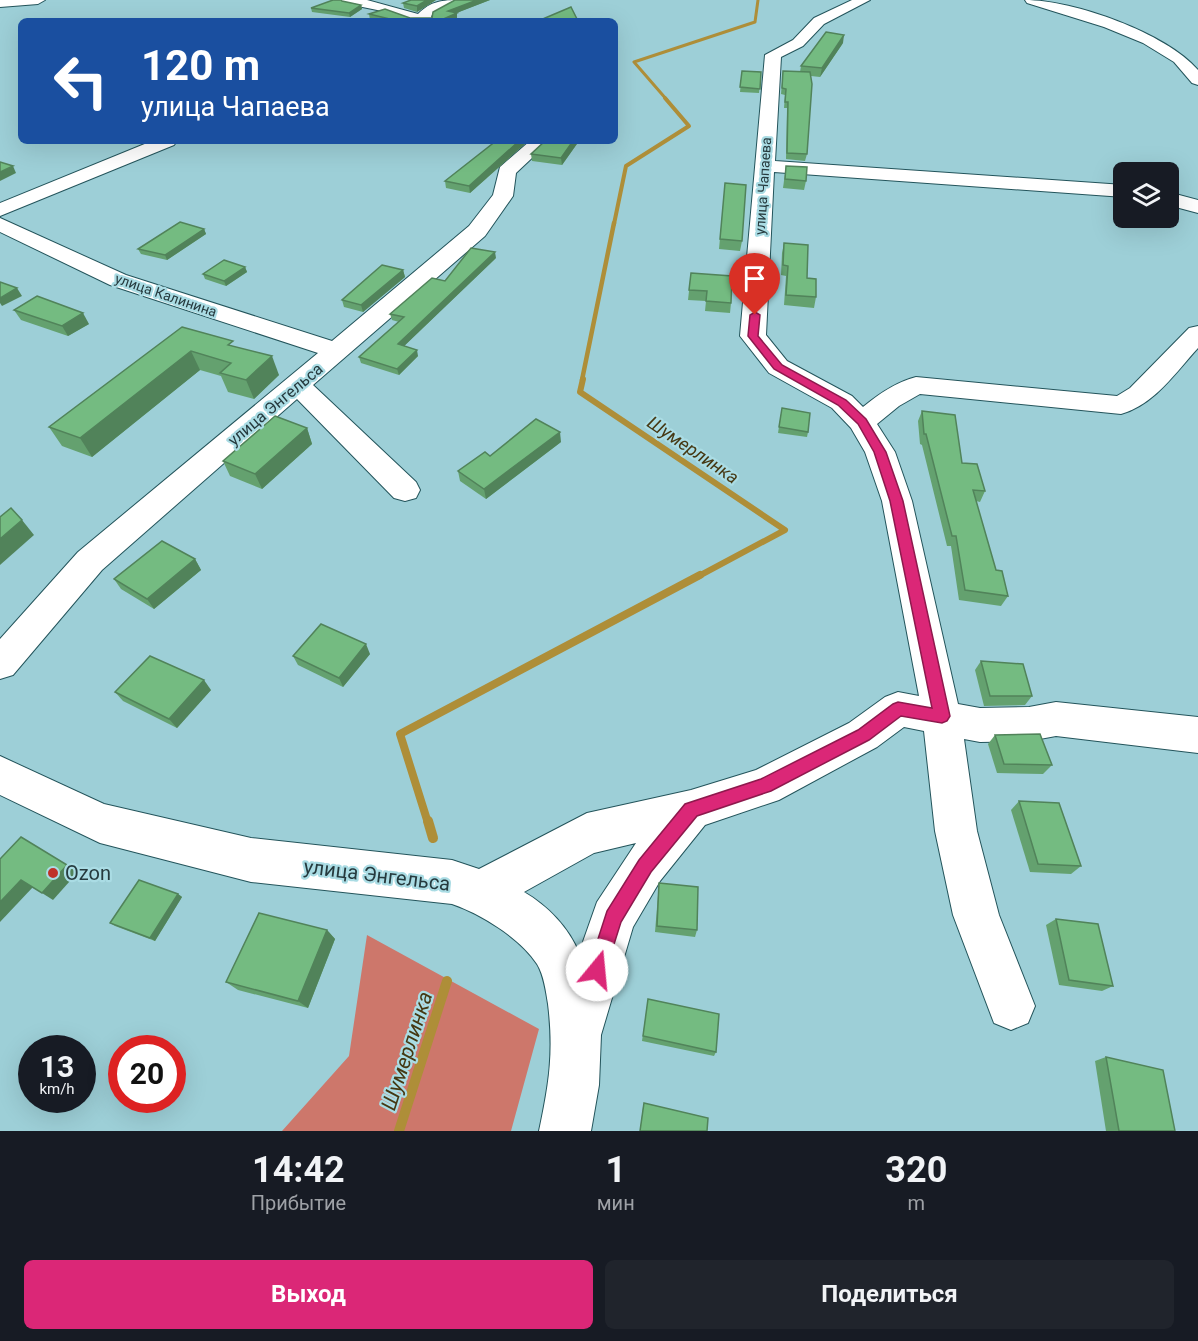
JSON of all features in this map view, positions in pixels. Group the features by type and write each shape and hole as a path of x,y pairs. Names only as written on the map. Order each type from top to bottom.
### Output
{"street":[{"path":"0,3 38,0"},
{"path":"348,0 391,9 416,18"},
{"path":"391,9 411,10 453,0"},
{"name":"улица Чапаева","path":"863,0 819,21 798,43 773,55 753,336 778,367 842,402 862,422 880,452 897,501 942,716 956,831 976,915 1011,1006"},
{"path":"1032,0 1108,25 1160,46 1181,60 1198,81"},
{"path":"424,18 424,15 435,6"},
{"path":"0,210 161,144"},
{"name":"улица Энгельса","path":"0,664 90,561 477,231 503,196 507,171 538,144"},
{"path":"765,166 1113,190"},
{"path":"1179,201 1198,207"},
{"name":"улица Калинина","path":"0,224 118,280 338,351"},
{"path":"862,422 889,400 916,385 1120,405 1140,394 1198,333"},
{"path":"298,385 405,490"},
{"path":"480,892 587,834 691,810 765,786 863,735 898,709 980,725 1029,724 1056,719 1198,735"},
{"name":"улица Энгельса","path":"0,775 100,823 250,860 452,882 480,892 520,915 555,950 570,991 577,1039"},
{"path":"565,1131 574,1085 577,1039 613,918 645,866 691,810"}],"shaded area":[{"path":"367,935 539,1029 511,1131 282,1131 349,1056"}],"building":[{"path":"333,0 361,5 349,13 311,8"},
{"path":"411,0 427,0 417,6 403,3"},
{"path":"455,0 477,0 448,11 457,13 446,18 432,18 433,12"},
{"path":"571,7 576,18 545,18"},
{"path":"385,9 410,18 386,18 369,14"},
{"path":"826,32 844,35 822,68 801,66"},
{"path":"742,71 761,72 760,89 740,87"},
{"path":"783,71 810,72 812,84 807,154 787,153 788,102 785,102 786,89 782,88"},
{"path":"492,144 516,144 469,186 445,181"},
{"path":"542,144 571,144 561,158 531,154"},
{"path":"0,162 13,166 0,172"},
{"path":"786,166 807,167 806,181 785,179"},
{"path":"725,183 746,185 742,241 720,239"},
{"path":"180,222 204,229 165,255 138,249"},
{"path":"784,243 808,245 807,278 816,279 816,297 786,295 788,266 783,265"},
{"path":"471,248 495,252 398,344 417,350 397,369 359,357 404,317 390,314 432,278 445,281"},
{"path":"224,260 245,267 224,281 203,274"},
{"path":"382,265 403,270 361,305 342,300"},
{"path":"691,273 732,276 731,303 706,301 707,291 689,290"},
{"path":"0,282 17,288 0,298"},
{"path":"37,296 83,313 62,326 14,310"},
{"path":"182,327 233,341 228,345 272,356 246,380 220,373 231,363 191,351 80,438 49,427"},
{"path":"782,408 810,413 808,432 779,427"},
{"path":"922,411 955,415 962,463 977,464 985,491 973,490 996,570 1002,571 1008,596 965,590 956,536 952,536 926,434 924,434"},
{"path":"275,416 307,428 255,474 223,461"},
{"path":"536,419 560,432 484,489 458,471 485,452 490,456"},
{"path":"11,508 22,520 0,539 0,517"},
{"path":"162,541 195,559 147,599 114,579"},
{"path":"321,624 366,644 339,678 293,656"},
{"path":"150,656 204,680 169,719 115,692"},
{"path":"981,661 1023,664 1032,696 990,696"},
{"path":"1040,734 1052,765 1004,764 995,735"},
{"path":"1019,801 1059,803 1081,866 1038,864"},
{"path":"21,837 67,865 42,893 21,880 0,902 0,859"},
{"path":"139,880 178,894 150,938 110,923"},
{"path":"659,883 698,887 697,930 657,926"},
{"path":"259,913 327,930 298,1001 226,982"},
{"path":"1056,919 1098,924 1113,986 1069,980"},
{"path":"648,999 719,1014 716,1052 643,1036"},
{"path":"1106,1057 1163,1070 1175,1131 1119,1131"},
{"path":"644,1103 708,1118 707,1131 640,1131"}],"waterway":[{"name":"Шумерлинка","path":"667,100 634,62 755,22 758,0"},
{"name":"Шумерлинка","path":"614,224 626,166 689,126 665,98"},
{"name":"Шумерлинка","path":"582,380 614,223"},
{"name":"Шумерлинка","path":"583,379 580,392 785,530 697,577"},
{"name":"Шумерлинка","path":"428,823 400,734 700,575"},
{"name":"Шумерлинка","path":"428,821 433,838"},
{"name":"Шумерлинка","path":"399,1131 447,981"}],"place":[{"name":"Ozon","path":"53,873"}],"route":[{"path":"597,970 613,918 645,866 691,810 765,786 863,735 898,709 942,716 897,501 880,452 862,422 842,402 778,367 753,336 755,315"}]}
